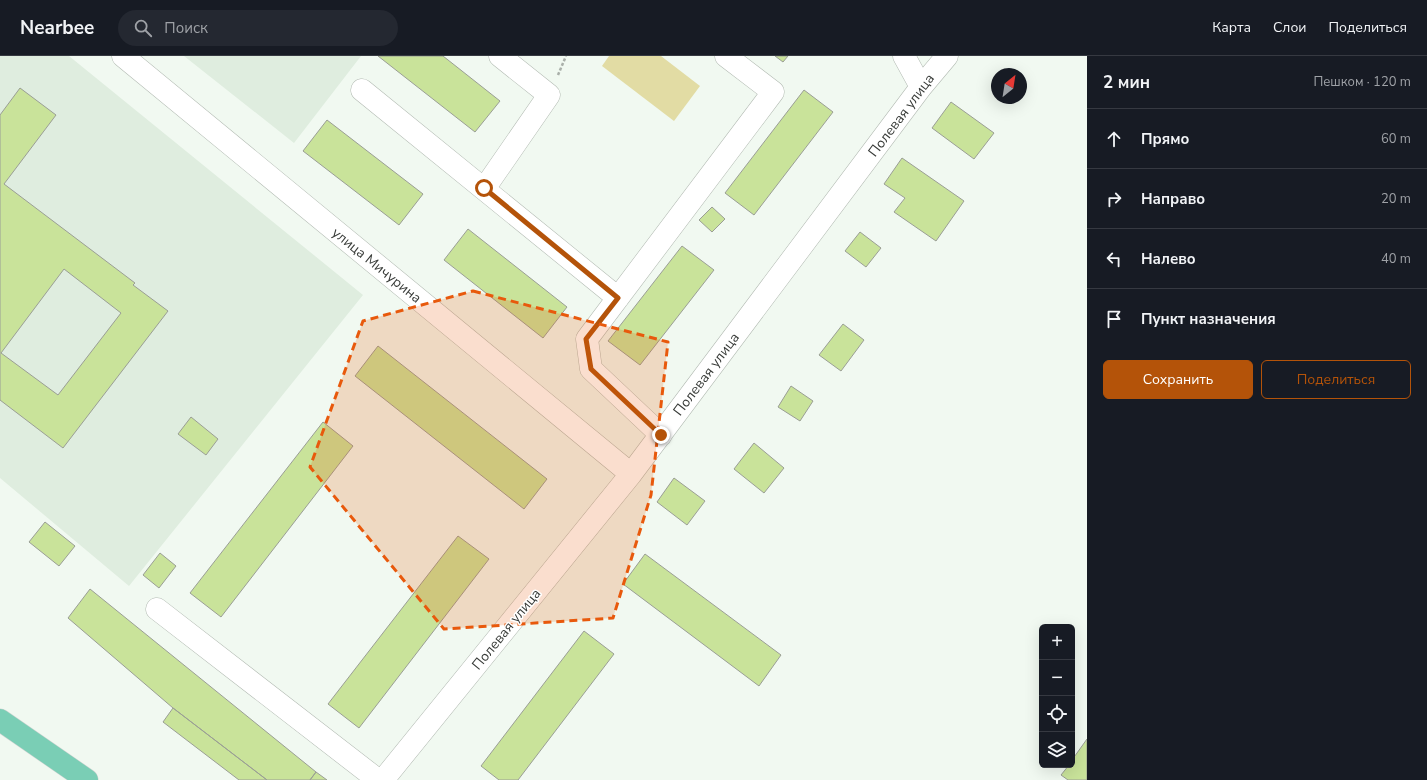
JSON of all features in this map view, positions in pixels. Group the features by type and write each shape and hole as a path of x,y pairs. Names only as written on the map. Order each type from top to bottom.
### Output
{"main road":[{"path":"0,720 87,780"}],"street":[{"name":"улица Мичурина","path":"123,56 631,474"},
{"path":"484,188 549,95 500,56"},
{"path":"661,435 591,369 586,339 773,92 726,56"},
{"path":"904,56 921,87"},
{"name":"Полевая улица","path":"383,780 631,474 921,87 947,56"},
{"path":"362,90 618,298"},
{"path":"157,609 378,780"}],"highlighted area":[{"path":"473,291 668,342 651,495 613,618 444,629 310,467 363,321"}],"shaded area":[{"path":"0,56 69,56 363,295 129,586 0,478"},
{"path":"184,56 361,56 294,143"},
{"path":"609,56 661,56 700,86 674,121 602,66"}],"building":[{"path":"378,56 443,56 500,101 475,132"},
{"path":"775,56 788,56 783,62"},
{"path":"20,88 56,115 4,184 135,283 133,285 168,311 63,448 0,400 0,115","holes":["64,269 121,313 58,395 1,353"]},
{"path":"804,90 833,112 754,215 725,193"},
{"path":"951,102 994,133 974,159 932,128"},
{"path":"327,120 423,194 399,225 303,151"},
{"path":"902,158 964,201 936,241 894,212 905,198 884,184"},
{"path":"712,207 725,219 712,232 699,220"},
{"path":"468,229 567,307 543,338 444,260"},
{"path":"860,232 881,248 866,267 845,251"},
{"path":"682,246 714,270 640,365 608,341"},
{"path":"843,324 864,340 841,371 819,355"},
{"path":"378,346 547,479 524,509 355,376"},
{"path":"791,386 813,401 800,421 778,407"},
{"path":"191,417 218,439 206,455 178,434"},
{"path":"323,422 353,446 221,617 190,593"},
{"path":"754,443 784,468 764,493 734,469"},
{"path":"674,478 705,501 687,525 657,502"},
{"path":"45,522 75,546 59,566 29,542"},
{"path":"458,536 489,559 359,728 328,704"},
{"path":"160,553 176,566 159,588 143,575"},
{"path":"645,554 781,655 759,686 623,584"},
{"path":"90,589 316,772 310,780 267,780 173,708 68,618"},
{"path":"584,631 614,654 518,780 499,780 481,766"},
{"path":"173,708 267,780 239,780 163,722"},
{"path":"1087,739 1087,780 1068,780 1061,775 1067,768 1075,768 1075,756"},
{"path":"316,772 327,780 310,780"}],"route":[{"path":"484,188 618,298 586,339 591,369 661,435"}]}
